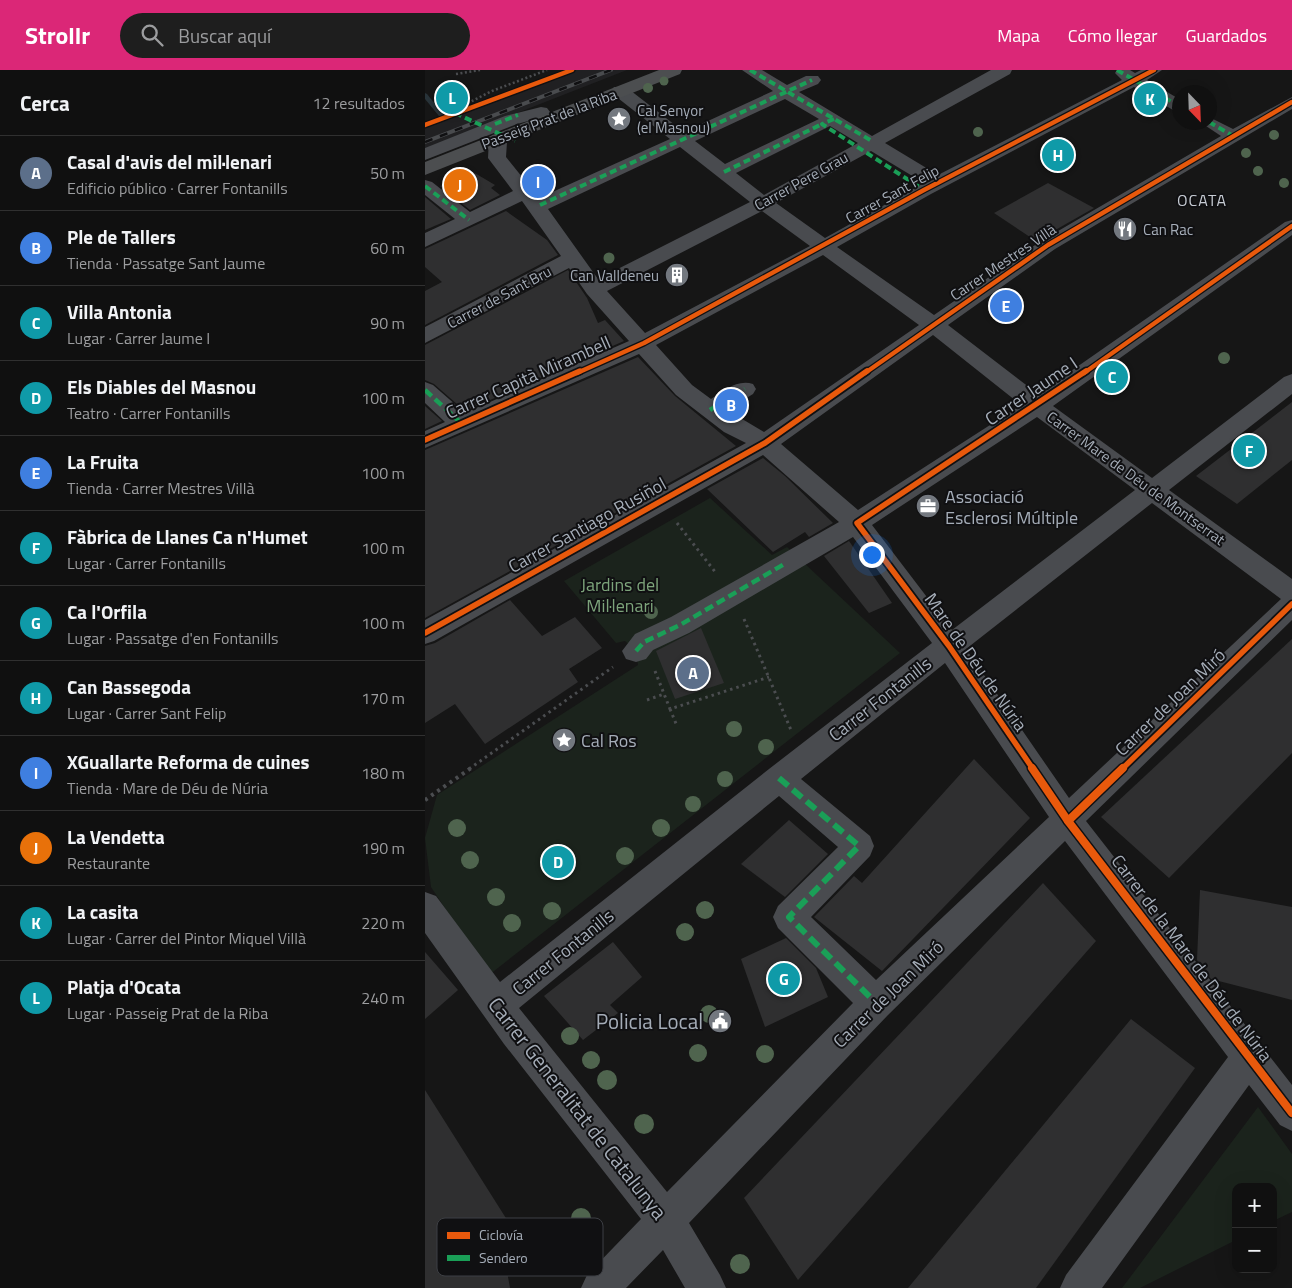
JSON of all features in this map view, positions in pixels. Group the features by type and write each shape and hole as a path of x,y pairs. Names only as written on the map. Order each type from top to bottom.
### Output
{"main road":[{"path":"425,159 535,119 648,70"},
{"name":"Passeig Prat de la Riba","path":"425,168 501,138 535,119 620,91 674,70"}],"street":[{"path":"750,70 931,186"},
{"name":"Carrer Pere Grau","path":"595,289 763,203 1004,70"},
{"path":"1117,70 1172,102"},
{"name":"Carrer Sant Felip","path":"644,343 931,186 1154,70"},
{"path":"425,242 469,220 532,199 683,140 813,80"},
{"name":"Carrer Mare de Déu de Montserrat","path":"620,91 763,203 934,325 1037,406 1292,593"},
{"name":"Carrer Mestres Villà","path":"765,443 1048,245 1292,102"},
{"path":"425,154 511,120 535,119"},
{"path":"724,172 828,121"},
{"path":"1217,127 1233,136"},
{"name":"Mare de Déu de Núria","path":"501,138 498,139 497,158 532,199 595,289 684,390 732,426 765,443 857,523 949,646 1068,821"},
{"path":"425,186 469,220"},
{"name":"Carrer Jaume I","path":"640,646 857,523 1037,406 1292,226"},
{"name":"Carrer de Sant Bru","path":"425,336 573,258"},
{"name":"Carrer Capità Mirambell","path":"425,440 460,422 644,343"},
{"name":"Carrer Fontanills","path":"497,1005 925,662 949,646 1292,382"},
{"path":"710,410 745,389"},
{"path":"425,390 460,422"},
{"name":"Carrer Santiago Rusiñol","path":"425,633 765,443"},
{"name":"Carrer de Joan Miró","path":"600,1288 876,1004 1292,604"},
{"path":"779,778 859,846 789,917 876,1004"},
{"name":"Carrer de la Mare de Déu de Núria","path":"1068,821 1292,1113"},
{"name":"Carrer Generalitat de Catalunya","path":"425,907 497,1005 665,1219 707,1288"},
{"path":"1079,1288 1249,1057"}],"path":[{"path":"456,74 480,70"},
{"path":"425,125 466,107 492,91 547,70"},
{"path":"450,111 488,102"},
{"path":"684,532 711,566"},
{"path":"733,594 786,716"},
{"path":"425,800 640,646 664,694 677,726"},
{"path":"670,708 769,677"},
{"path":"647,700 664,694"}],"shaded area":[{"path":"576,70 627,70 425,149 425,128"}],"green space":[{"name":"Jardins del Mil·lenari","path":"710,498 772,555 787,547 900,653 489,975 431,887 425,838 437,795 638,665 636,651 625,641 616,643 564,581"},
{"path":"1258,1107 1292,1154 1292,1212 1277,1219 1277,1183 1232,1183 1232,1242 1140,1288 1122,1288"}],"building":[{"path":"473,172 495,185 491,188 500,195 470,210 440,186"},
{"path":"1048,183 1094,208 1036,241 994,213"},
{"path":"425,197 451,219 425,230"},
{"path":"506,211 547,240 558,255 425,325 425,291 442,282 425,267 425,249"},
{"path":"568,270 587,298 598,323 605,320 624,341 465,411 434,384 425,380 425,345"},
{"path":"638,357 675,396 736,446 425,618 425,450"},
{"path":"1292,402 1292,460 1237,504 1196,476"},
{"path":"425,406 442,421 425,429"},
{"path":"763,458 785,476 833,523 809,537 805,532 773,552 707,489"},
{"path":"849,541 892,603 869,613 824,556"},
{"path":"510,600 542,636 575,617 602,648 569,669 578,682 485,744 455,704 425,723 425,646 435,643"},
{"path":"701,628 724,683 675,699 656,651"},
{"path":"1292,639 1292,753 1169,878 1101,817"},
{"path":"974,759 1030,818 882,971 814,917 854,876 862,883"},
{"path":"789,820 828,854 785,897 741,864"},
{"path":"1043,883 1096,941 798,1280 744,1198"},
{"path":"1200,890 1292,907 1292,1000 1211,979 1197,960"},
{"path":"786,938 816,968 828,997 765,1027 741,959"},
{"path":"613,942 642,977 610,1005 618,1013 583,1040 544,996"},
{"path":"425,952 458,990 425,1019"},
{"path":"1131,1019 1195,1068 1036,1288 908,1288"},
{"path":"425,1090 506,1218 437,1218 437,1276 508,1276 510,1288 425,1288"}],"waterway":[{"path":"425,95 441,115"}],"railway":[{"path":"425,142 611,70"}],"marked path":[{"path":"750,70 872,141"},
{"path":"1117,70 1172,102"},
{"path":"540,205 812,80"},
{"path":"455,113 515,141"},
{"path":"495,124 518,115"},
{"path":"834,119 822,124 924,190"},
{"path":"724,172 822,124"},
{"path":"1217,127 1233,136"},
{"path":"425,186 469,220"},
{"path":"710,410 745,389"},
{"path":"425,390 460,422"},
{"path":"636,651 644,642 680,625 786,563"},
{"path":"779,778 859,846 789,917 876,1003"}],"cycle path":[{"path":"425,125 572,70"},
{"path":"425,440 644,343 924,190 1154,70"},
{"path":"425,633 765,443 1048,245 1292,102"},
{"path":"1292,226 1044,401 857,523 949,646 1068,821 1292,1113"},
{"path":"1068,821 1292,604"}],"place":[{"name":"Platja d'Ocata","path":"452,98"},
{"name":"La casita","path":"1150,99"},
{"name":"Cal Senyor (el Masnou)","path":"619,119"},
{"name":"Can Bassegoda","path":"1058,155"},
{"name":"XGuallarte Reforma de cuines","path":"538,182"},
{"name":"La Vendetta","path":"460,185"},
{"name":"Can Rac","path":"1125,229"},
{"name":"Can Valldeneu","path":"677,275"},
{"name":"La Fruita","path":"1006,306"},
{"name":"Villa Antonia","path":"1112,377"},
{"name":"Ple de Tallers","path":"731,405"},
{"name":"Fàbrica de Llanes Ca n'Humet","path":"1249,451"},
{"name":"Associació Esclerosi Múltiple","path":"928,506"},
{"name":"Casal d'avis del mil·lenari","path":"693,673"},
{"name":"Cal Ros","path":"564,740"},
{"name":"Els Diables del Masnou","path":"558,862"},
{"name":"Ca l'Orfila","path":"784,979"},
{"name":"Policia Local","path":"720,1021"}],"district":[{"name":"OCATA","path":"1202,200"}]}
